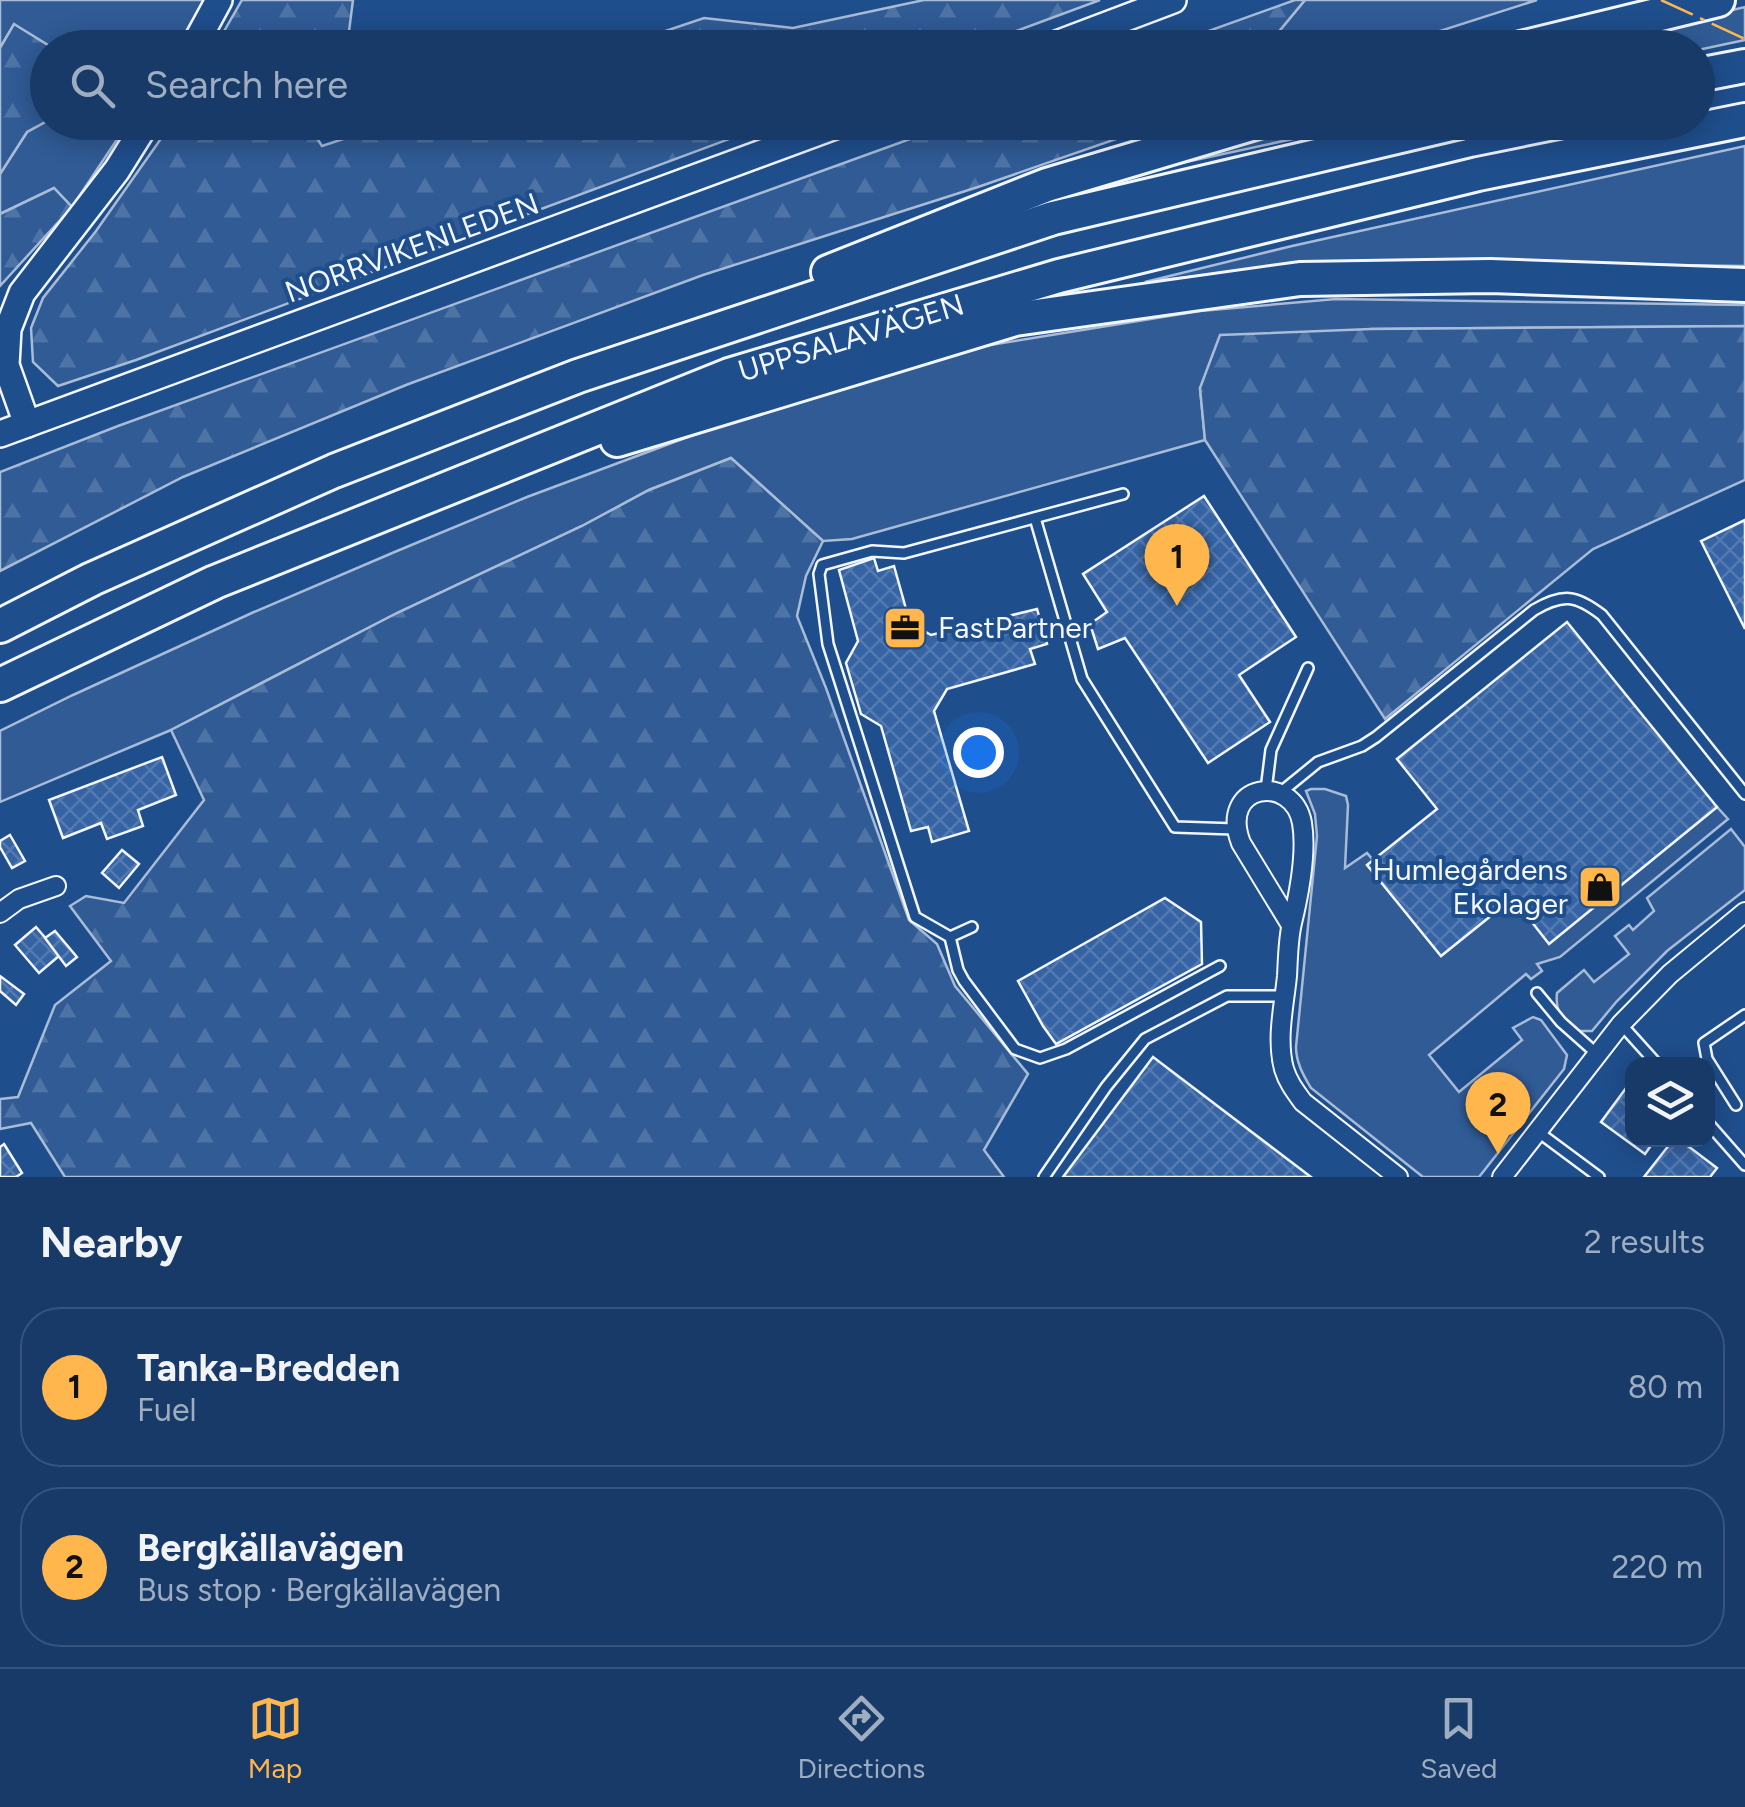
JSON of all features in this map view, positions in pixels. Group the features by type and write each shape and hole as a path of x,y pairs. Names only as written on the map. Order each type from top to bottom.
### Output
{"highway":[{"path":"1596,30 1718,0"},
{"path":"1715,72 1745,66"},
{"name":"UPPSALAVÄGEN","path":"1715,126 1745,120"},
{"path":"578,376 1047,185 1198,140"},
{"name":"UPPSALAVÄGEN","path":"0,626 92,578 334,471 578,376 1053,218 1384,140"},
{"name":"UPPSALAVÄGEN","path":"0,685 215,582 729,374 1059,276 1478,174 1646,140"},
{"path":"402,506 1014,318 1300,279 1490,276 1745,285"}],"main road":[{"path":"203,30 219,0"},
{"path":"1094,30 1173,0"},
{"path":"27,424 6,365 8,328 22,292 118,170 136,140"},
{"name":"NORRVIKENLEDEN","path":"0,434 797,140"}],"street":[{"path":"1292,925 1235,829 1238,808 1254,794 1273,792 1290,800 1302,822 1300,892 1292,925 1281,1035 1283,1066 1303,1102 1398,1177"},
{"path":"0,913 19,899 56,886"},
{"path":"1502,1177 1622,1024 1670,974 1745,912"}],"lane":[{"path":"1124,494 904,553 872,552 822,565 819,574 828,644 915,917 950,937 958,970 1016,1048 1040,1058 1066,1050 1220,966"},
{"path":"1035,518 1082,679 1175,827 1235,829"},
{"path":"1273,792 1318,762 1376,737 1534,610 1550,600 1568,597 1586,602 1602,614 1745,794"},
{"path":"1273,792 1271,750 1308,668"},
{"path":"950,937 972,927"},
{"path":"1538,994 1570,1031 1597,1054"},
{"path":"1044,1177 1106,1087 1145,1039 1227,996 1285,996"},
{"path":"1736,1105 1706,1059 1704,1042 1745,1015"},
{"path":"1622,1024 1651,1057"},
{"path":"1715,1130 1745,1166"},
{"path":"1537,1131 1598,1177"}],"green space":[{"path":"0,0 204,0 187,30 30,30 30,35 14,25 0,48"},
{"path":"242,0 353,0 349,30 225,30"},
{"path":"924,0 1100,0 1019,30 668,30 704,18 793,28"},
{"path":"1295,0 1305,0 1280,30 1211,30"},
{"path":"1305,0 1537,0 1443,30 1280,30"},
{"path":"1745,7 1745,40 1715,46 1715,30 1650,30"},
{"path":"14,24 30,34 30,130 0,174 0,48"},
{"path":"30,130 30,140 117,140 72,207 54,188 0,214 0,174"},
{"path":"160,140 318,140 322,146 340,140 726,140 58,386 33,362 31,328 43,298"},
{"path":"907,140 1113,140 703,275 406,385 183,477 0,571 0,472"},
{"path":"1244,140 1288,140 1121,176"},
{"path":"1745,146 1745,266 1359,261 1145,282 1292,246"},
{"path":"54,188 72,207 0,286 0,214"},
{"path":"1336,299 1745,305 1745,326 1371,329 1200,388 1205,440 852,539 823,541 731,458 649,490 397,613 171,730 0,802 0,731 254,612 527,497 720,425 978,347 1200,311"},
{"path":"1745,326 1745,480 1593,549 1385,719 1205,440 1200,388 1220,335 1371,329"},
{"path":"731,458 823,541 806,576 797,616 909,920 937,944 955,986 1028,1074 984,1150 1004,1177 65,1177 31,1123 0,1129 0,1099 18,1097 55,1005 111,961 70,906 86,896 124,903 204,800 171,730 397,613 649,490"},
{"path":"1306,791 1346,796 1345,868 1367,853 1373,860 1368,866 1441,956 1513,898 1550,943 1717,807 1728,819 1560,957 1537,964 1542,971 1531,979 1526,974 1429,1055 1459,1092 1522,1040 1513,1028 1533,1017 1541,1020 1567,1055 1564,1069 1479,1177 1423,1177 1311,1088 1300,1068 1296,1047 1317,836 1315,814"},
{"path":"1731,829 1745,847 1745,890 1667,951 1592,1031 1575,1031 1560,1014 1557,993 1584,970 1594,982 1629,954 1615,936 1629,925 1633,930 1654,911 1647,898"}],"building":[{"path":"1204,496 1296,637 1239,675 1270,722 1208,763 1125,638 1098,649 1090,624 1107,612 1083,574"},
{"path":"1745,520 1745,629 1701,541"},
{"path":"874,558 878,571 894,566 910,623 931,635 1037,609 1047,644 1030,649 1035,664 947,689 934,711 969,831 932,842 928,827 911,831 881,726 861,714 846,663 858,641 839,570"},
{"path":"1567,622 1717,807 1549,944 1513,898 1441,956 1367,865 1437,809 1397,759"},
{"path":"162,757 176,795 138,810 143,826 107,839 101,823 63,838 49,800"},
{"path":"10,835 25,861 12,868 0,847 0,841"},
{"path":"122,850 139,864 119,888 102,873"},
{"path":"1165,898 1201,922 1202,964 1056,1044 1018,981"},
{"path":"36,927 60,955 39,973 15,945"},
{"path":"55,931 77,957 66,966 45,938"},
{"path":"0,976 24,994 16,1005 0,991"},
{"path":"1153,1057 1311,1177 1063,1177"},
{"path":"1625,1089 1625,1139 1601,1122"},
{"path":"4,1144 22,1173 16,1177 0,1177 0,1147"},
{"path":"1668,1147 1689,1147 1717,1168 1710,1177 1644,1177"}],"power":[{"path":"1661,0 1745,39"}],"place":[{"name":"Tanka-Bredden","path":"1177,606"},
{"name":"FastPartner","path":"905,628"},
{"name":"Humlegårdens Ekolager","path":"1600,887"},
{"name":"Bergkällavägen","path":"1498,1154"}]}
